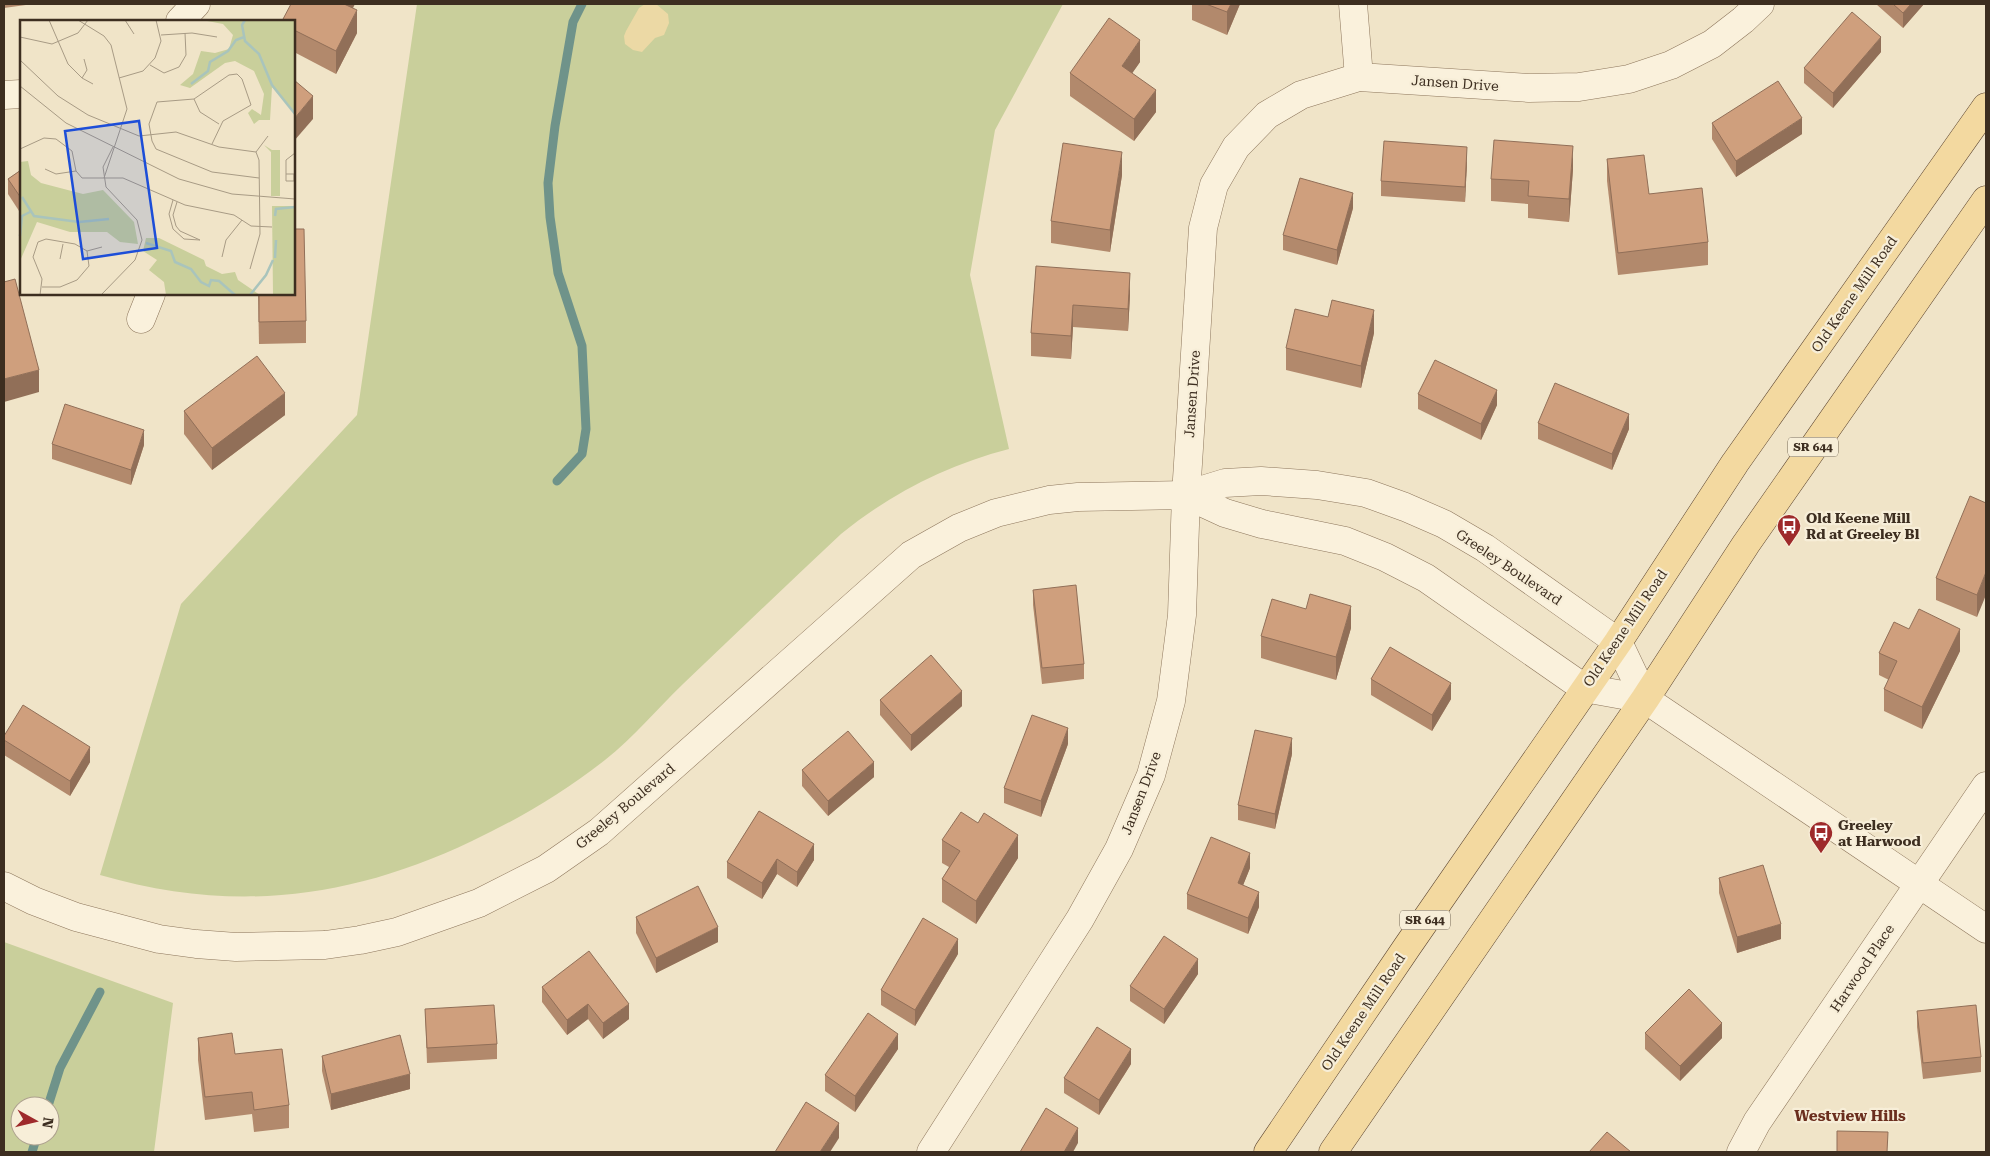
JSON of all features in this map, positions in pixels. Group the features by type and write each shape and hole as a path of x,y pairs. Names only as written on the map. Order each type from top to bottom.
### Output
{"main road":[{"name":"Old Keene Mill Road","path":"1268,1152 1584,688 1618,642 1735,463 1986,107"},
{"name":"SR 644","path":"1333,1152 1645,699 1746,544 1986,200"}],"street":[{"path":"181,20 196,4"},
{"path":"1353,4 1359,77"},
{"name":"Jansen Drive","path":"930,1152 1080,919 1119,849 1151,775 1170,701 1182,615 1186,495 1203,228 1214,185 1236,147 1267,115 1301,95 1359,77 1529,88 1579,86 1629,78 1672,65 1712,44 1760,4"},
{"path":"4,95 20,94"},
{"path":"140,319 151,295"},
{"name":"Greeley Boulevard","path":"4,886 34,901 76,917 159,939 236,947 326,946 397,932 479,902 546,869 599,832 911,555 936,539 996,513 1049,500 1078,497 1186,495 1225,483 1261,482 1317,485 1366,493 1444,524 1468,538 1618,642 1645,699"},
{"name":"Greeley Boulevard","path":"1186,495 1225,513 1262,524 1346,541 1385,557 1426,578 1584,688 1645,699 1986,929"},
{"name":"Harwood Place","path":"1741,1152 1757,1122 1986,786"}],"green space":[{"path":"417,4 1063,4 995,130 970,275 1009,449 963,463 942,472 920,482 879,506 841,534 683,684 626,742 605,760 541,804 507,824 472,841 426,861 380,877 335,888 289,894 243,896 196,894 149,887 100,875 181,604 357,415"},
{"path":"4,942 173,1003 154,1152 4,1152"}],"sand":[{"path":"645,4 656,4 668,14 669,23 664,35 655,38 642,52 633,50 625,44 624,36 626,31 639,8"}],"building":[{"path":"291,4 344,4 357,10 336,51 295,30 295,20 283,20"},
{"path":"1206,4 1231,4 1227,12"},
{"path":"1893,4 1911,4 1903,13"},
{"path":"1852,12 1881,37 1833,93 1804,68"},
{"path":"1109,18 1140,40 1122,66 1156,90 1134,119 1070,73"},
{"path":"295,81 313,96 295,118"},
{"path":"1778,81 1802,118 1736,161 1712,123"},
{"path":"1494,140 1573,146 1569,199 1528,196 1529,181 1491,179"},
{"path":"1384,141 1467,147 1465,187 1381,181"},
{"path":"1063,143 1122,152 1110,230 1051,221"},
{"path":"1644,155 1649,194 1702,188 1708,242 1618,253 1607,159"},
{"path":"20,171 20,197 8,179"},
{"path":"1300,178 1353,193 1337,250 1283,235"},
{"path":"295,229 304,229 306,321 259,322 259,295 295,295"},
{"path":"1036,266 1130,273 1128,309 1073,305 1071,336 1031,333"},
{"path":"15,279 39,370 4,379 4,282"},
{"path":"1332,300 1374,310 1361,366 1286,348 1295,309 1328,317"},
{"path":"257,356 285,393 212,448 184,411"},
{"path":"1435,360 1497,390 1481,424 1418,394"},
{"path":"1555,383 1629,414 1612,454 1538,423"},
{"path":"65,404 144,430 131,470 52,444"},
{"path":"1970,496 1986,503 1986,572 1977,595 1936,578"},
{"path":"1076,585 1084,664 1042,668 1033,590"},
{"path":"1310,594 1351,606 1336,657 1261,636 1272,599 1306,609"},
{"path":"1919,609 1960,629 1922,707 1884,689 1897,661 1879,653 1894,622 1909,629"},
{"path":"1390,647 1451,683 1432,715 1371,679"},
{"path":"931,655 962,691 911,735 880,700"},
{"path":"23,705 90,747 70,781 4,740 4,736"},
{"path":"1032,715 1068,728 1041,801 1004,788"},
{"path":"1255,730 1292,738 1275,814 1238,805"},
{"path":"848,731 874,762 828,801 802,770"},
{"path":"759,811 814,844 797,872 777,859 762,883 727,862"},
{"path":"961,812 978,823 984,813 1018,835 976,901 942,879 960,851 942,840"},
{"path":"1211,837 1250,853 1238,883 1259,892 1248,918 1187,894"},
{"path":"1763,865 1781,924 1737,937 1719,878"},
{"path":"698,886 718,927 656,958 636,917"},
{"path":"923,918 958,939 915,1010 881,990"},
{"path":"1164,936 1198,959 1164,1009 1130,986"},
{"path":"589,951 629,1004 603,1023 588,1004 567,1020 542,987"},
{"path":"1689,989 1722,1023 1680,1066 1645,1033"},
{"path":"494,1005 497,1044 427,1048 425,1009"},
{"path":"1976,1005 1981,1057 1923,1063 1917,1011"},
{"path":"868,1013 898,1034 855,1096 825,1075"},
{"path":"1097,1027 1131,1049 1099,1100 1064,1078"},
{"path":"232,1033 235,1054 282,1049 289,1105 254,1110 252,1092 205,1097 198,1038"},
{"path":"400,1035 410,1074 331,1094 322,1056"},
{"path":"806,1102 839,1123 820,1152 775,1152"},
{"path":"1046,1108 1078,1128 1064,1152 1020,1152"},
{"path":"1837,1131 1888,1132 1887,1152 1837,1152"},
{"path":"1607,1132 1631,1152 1589,1152"}],"waterway":[{"path":"557,481 582,454 586,429 582,346 558,273 550,217 548,183 555,126 573,22 582,4"},
{"path":"51,1096 60,1068 100,992"},
{"path":"32,1152 34,1146"}],"place":[{"name":"Old Keene Mill Rd at Greeley Bl","path":"1789,547"},
{"name":"Greeley at Harwood","path":"1821,854"}],"district":[{"name":"Westview Hills","path":"1850,1116"}]}
